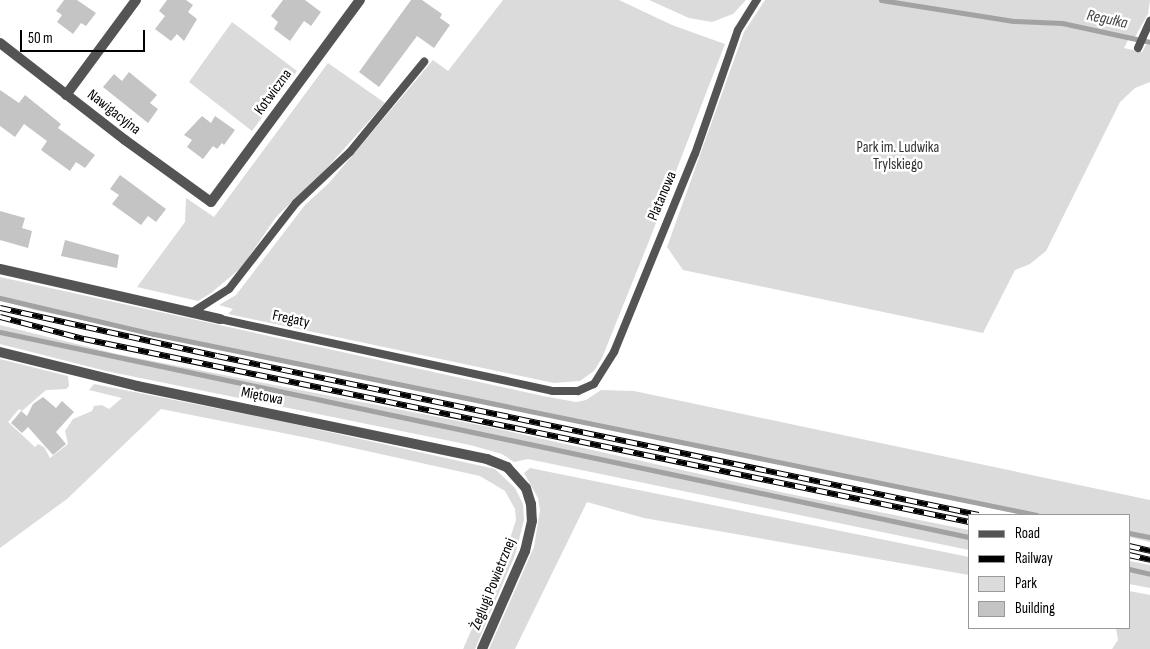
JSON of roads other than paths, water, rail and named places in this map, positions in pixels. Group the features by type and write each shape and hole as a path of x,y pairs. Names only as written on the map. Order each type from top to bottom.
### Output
{"street":[{"path":"66,94 136,0"},
{"name":"Kotwiczna","path":"211,202 360,0"},
{"name":"Nawigacyjna","path":"0,43 211,202"},
{"name":"Fregaty","path":"0,269 220,319"},
{"name":"Miętowa","path":"0,352 137,386 488,459 516,474"},
{"name":"Żeglugi Powietrznej","path":"482,649 521,559 530,529 531,504 516,474"}],"lane":[{"name":"Platanowa","path":"578,391 601,376 614,352 695,154 738,30 757,0"},
{"path":"1138,48 1150,22"},
{"path":"191,313 229,289 296,203 350,152 424,62"},
{"name":"Fregaty","path":"220,319 553,391 578,391"}],"waterway":[{"name":"Regułka","path":"881,0 1013,21 1062,23 1150,42"},
{"path":"0,298 154,334 1032,514"},
{"path":"0,332 968,537"},
{"path":"1130,533 1150,537"},
{"path":"1130,569 1150,574"}],"railway":[{"path":"0,308 217,356 974,514"},
{"path":"0,317 84,339 968,522"},
{"path":"1130,546 1150,551"},
{"path":"1130,555 1150,560"}],"park label":[{"name":"Park im. Ludwika Trylskiego","path":"898,156"}]}
